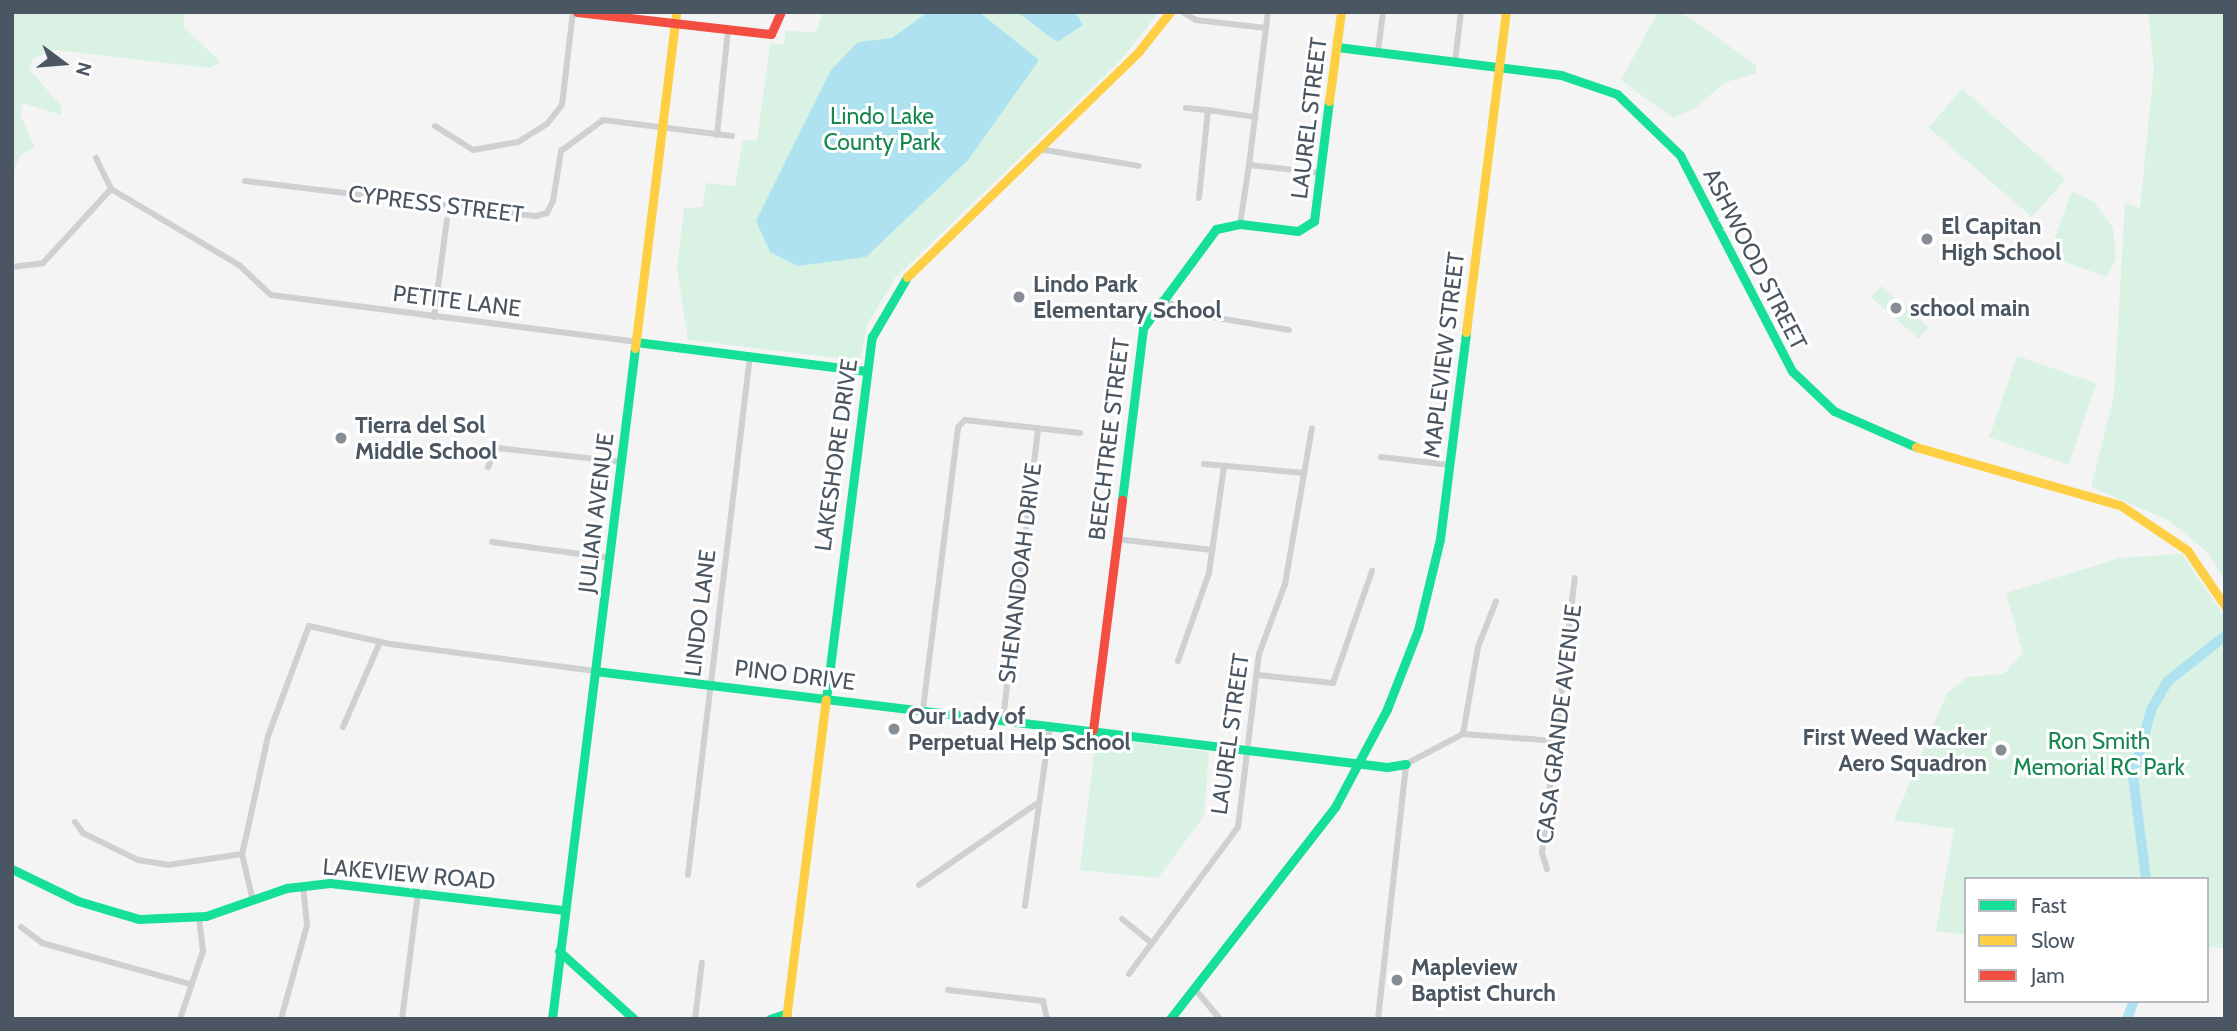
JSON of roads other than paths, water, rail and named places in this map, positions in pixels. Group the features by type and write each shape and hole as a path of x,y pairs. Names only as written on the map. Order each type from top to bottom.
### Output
{"street":[{"path":"435,126 473,150 518,142 547,124 562,105 575,12 728,31 777,32 781,12"},
{"name":"JULIAN AVENUE","path":"552,1019 623,462 676,12"},
{"name":"LAKESHORE DRIVE","path":"786,1016 866,371 877,324 903,281 1039,149 1170,12"},
{"path":"1182,12 1266,28"},
{"path":"1240,224 1268,12"},
{"name":"LAUREL STREET","path":"1240,224 1298,231 1309,226 1317,213 1341,12"},
{"path":"1378,52 1382,12"},
{"path":"1455,62 1461,12"},
{"name":"MAPLEVIEW STREET","path":"1170,1019 1290,868 1360,763 1393,696 1434,566 1450,466 1506,12"},
{"path":"717,135 728,31"},
{"name":"ASHWOOD STREET","path":"1337,47 1598,84 1631,104 1667,139 1772,340 1792,371 1834,411 1886,438 2120,505 2187,550 2225,606"},
{"path":"1186,108 1255,117"},
{"path":"1199,198 1208,110"},
{"name":"CYPRESS STREET","path":"245,181 536,216 550,208 558,161 570,141 615,117 662,129 732,136"},
{"path":"1039,149 1139,166"},
{"path":"12,267 43,263 111,189 96,158"},
{"path":"1249,165 1322,173"},
{"name":"PETITE LANE","path":"111,189 239,265 271,295 866,371"},
{"path":"434,317 447,220"},
{"name":"BEECHTREE STREET","path":"1093,730 1139,341 1159,300 1216,229 1240,224"},
{"path":"1159,300 1206,316 1289,330"},
{"name":"LINDO LANE","path":"688,875 750,356"},
{"path":"923,709 962,423 1080,433"},
{"name":"SHENANDOAH DRIVE","path":"1003,719 1038,428"},
{"name":"LAUREL STREET","path":"1129,974 1230,842 1242,813 1258,675 1285,583 1312,428"},
{"path":"488,467 497,448 623,462"},
{"path":"1381,457 1450,466"},
{"path":"1204,464 1305,473"},
{"path":"1178,661 1212,550 1224,466"},
{"path":"1116,538 1212,550"},
{"path":"492,542 610,558"},
{"path":"1258,675 1332,684 1372,571"},
{"name":"CASA GRANDE AVENUE","path":"1547,869 1542,853 1575,578"},
{"path":"1496,601 1478,647 1463,734 1556,741"},
{"name":"PINO DRIVE","path":"253,901 242,854 268,736 305,631 316,624 380,642 595,671 1360,763 1406,764 1463,734"},
{"path":"344,727 380,642"},
{"path":"1025,906 1036,804 1050,725"},
{"path":"1378,1019 1406,764"},
{"path":"919,885 1036,804"},
{"path":"1242,813 1251,818"},
{"path":"75,822 83,834 138,860 168,865 242,854"},
{"name":"LAKEVIEW ROAD","path":"12,869 104,912 139,919 199,917 303,885 418,892 564,910"},
{"path":"281,1019 307,925 303,885"},
{"path":"402,1019 418,892"},
{"path":"180,1019 203,951 199,917"},
{"path":"1122,919 1152,943"},
{"path":"21,927 42,943 190,984"},
{"path":"559,951 634,1019"},
{"path":"695,1019 702,962"},
{"path":"1194,988 1220,1019"},
{"path":"948,990 1046,1004 1047,1019"},
{"path":"770,1019 786,1016"}],"water":[{"path":"928,12 979,12 1039,60 968,160 866,257 798,266 770,252 756,221 831,70 858,42 892,38"},
{"path":"1017,12 1075,12 1083,25 1057,42"}],"waterway":[{"path":"2146,877 2133,776 2151,710 2168,681 2225,636"},
{"path":"2127,1019 2133,1003"}],"place":[{"name":"El Capitan High School","path":"1927,239"},
{"name":"Lindo Park Elementary School","path":"1019,297"},
{"name":"school main","path":"1896,308"},
{"name":"Tierra del Sol Middle School","path":"341,438"},
{"name":"Our Lady of Perpetual Help School","path":"894,729"},
{"name":"First Weed Wacker Aero Squadron","path":"2001,750"},
{"name":"Mapleview Baptist Church","path":"1397,980"}],"park label":[{"name":"Lindo Lake County Park","path":"882,129"},
{"name":"Ron Smith Memorial RC Park","path":"2099,754"}]}
